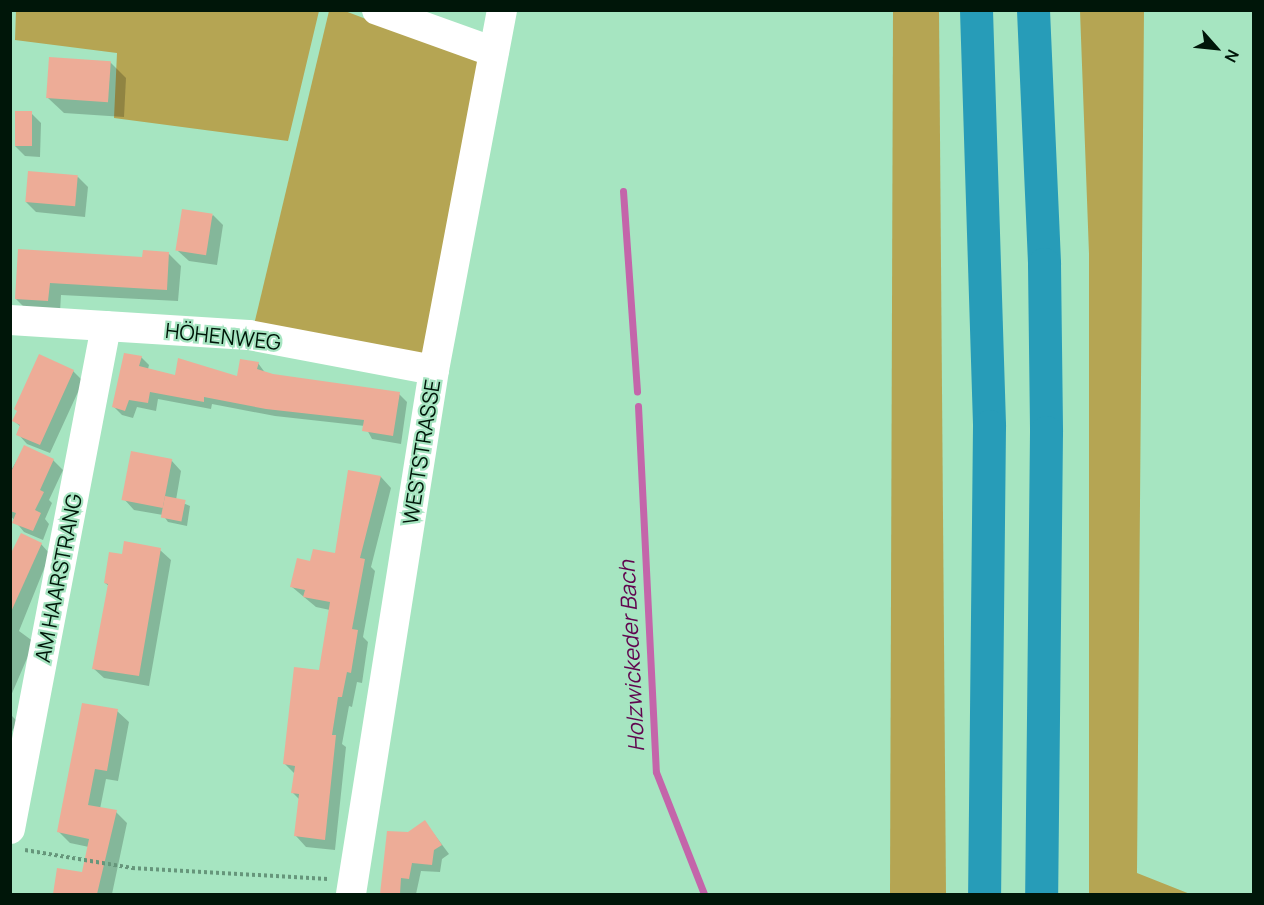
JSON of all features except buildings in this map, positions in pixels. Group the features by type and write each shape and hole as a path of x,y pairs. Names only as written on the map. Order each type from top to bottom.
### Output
{"highway":[{"path":"976,10 989,426 984,894"},
{"path":"1034,10 1044,264 1046,421 1041,894"}],"street":[{"path":"377,10 494,52"},
{"name":"WESTSTRASSE","path":"352,887 434,370 502,10"},
{"name":"HÖHENWEG","path":"10,320 249,335 434,370"},
{"name":"AM HAARSTRANG","path":"16,840 106,326"}],"path":[{"path":"16,840 132,868 352,887"}],"shaded area":[{"path":"16,10 319,11 288,141 114,118 117,53 15,40"},
{"path":"329,11 345,11 484,64 427,362 253,329"},
{"path":"893,11 939,11 946,894 890,894"},
{"path":"1080,11 1144,11 1137,873 1190,894 1089,894 1089,254"}],"waterway":[{"name":"Holzwickeder Bach","path":"623,191 637,392"},
{"name":"Holzwickeder Bach","path":"638,406 656,772 704,894"}]}
